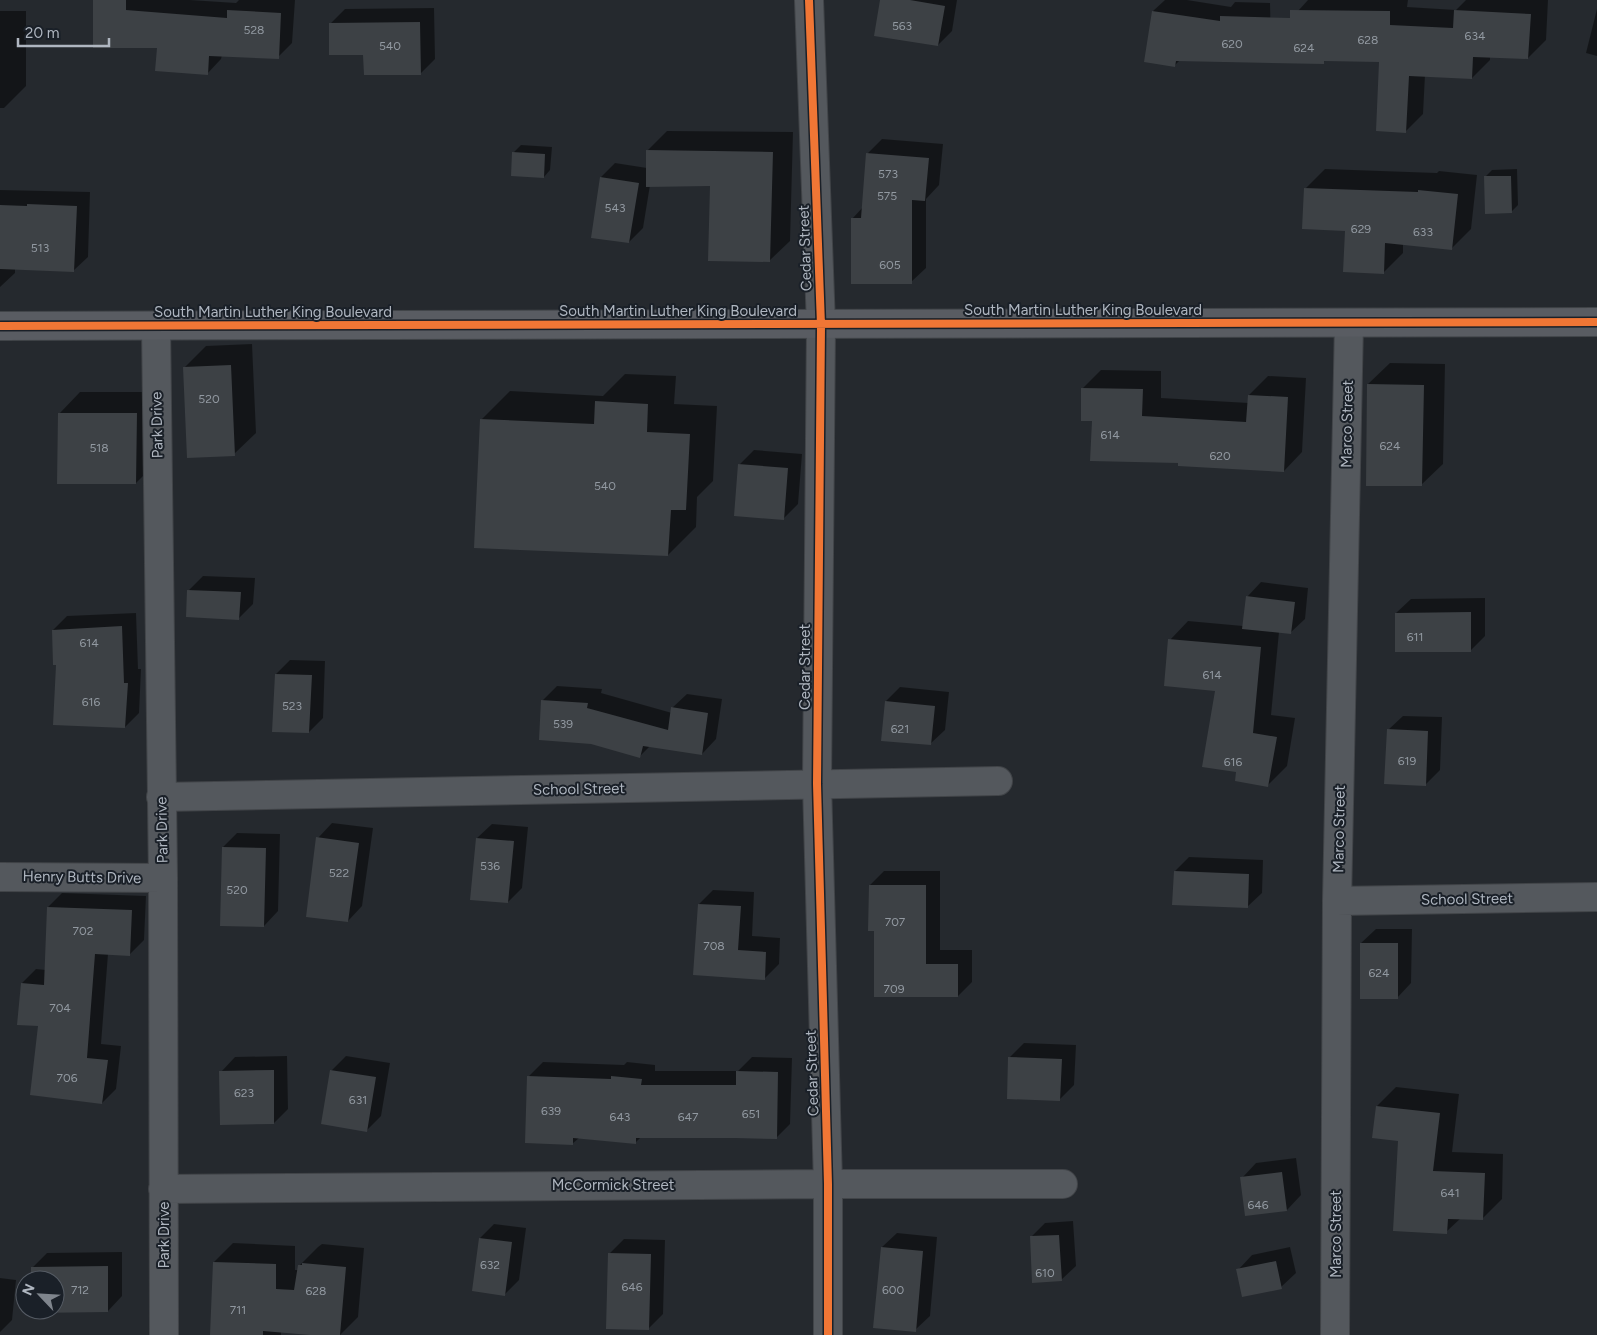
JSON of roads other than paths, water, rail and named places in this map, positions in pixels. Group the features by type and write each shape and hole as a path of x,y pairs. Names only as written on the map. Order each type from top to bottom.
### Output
{"street":[{"name":"Cedar Street","path":"809,0 821,325 818,784 828,1184 828,1335"},
{"name":"South Martin Luther King Boulevard","path":"0,326 1597,322"},
{"name":"Marco Street","path":"1335,1335 1337,901 1350,323"},
{"name":"Park Drive","path":"156,326 163,878 164,1335"},
{"name":"School Street","path":"162,797 998,781"},
{"name":"Henry Butts Drive","path":"0,877 163,878"},
{"name":"School Street","path":"1337,901 1597,897"},
{"name":"McCormick Street","path":"163,1189 1064,1184"}]}
